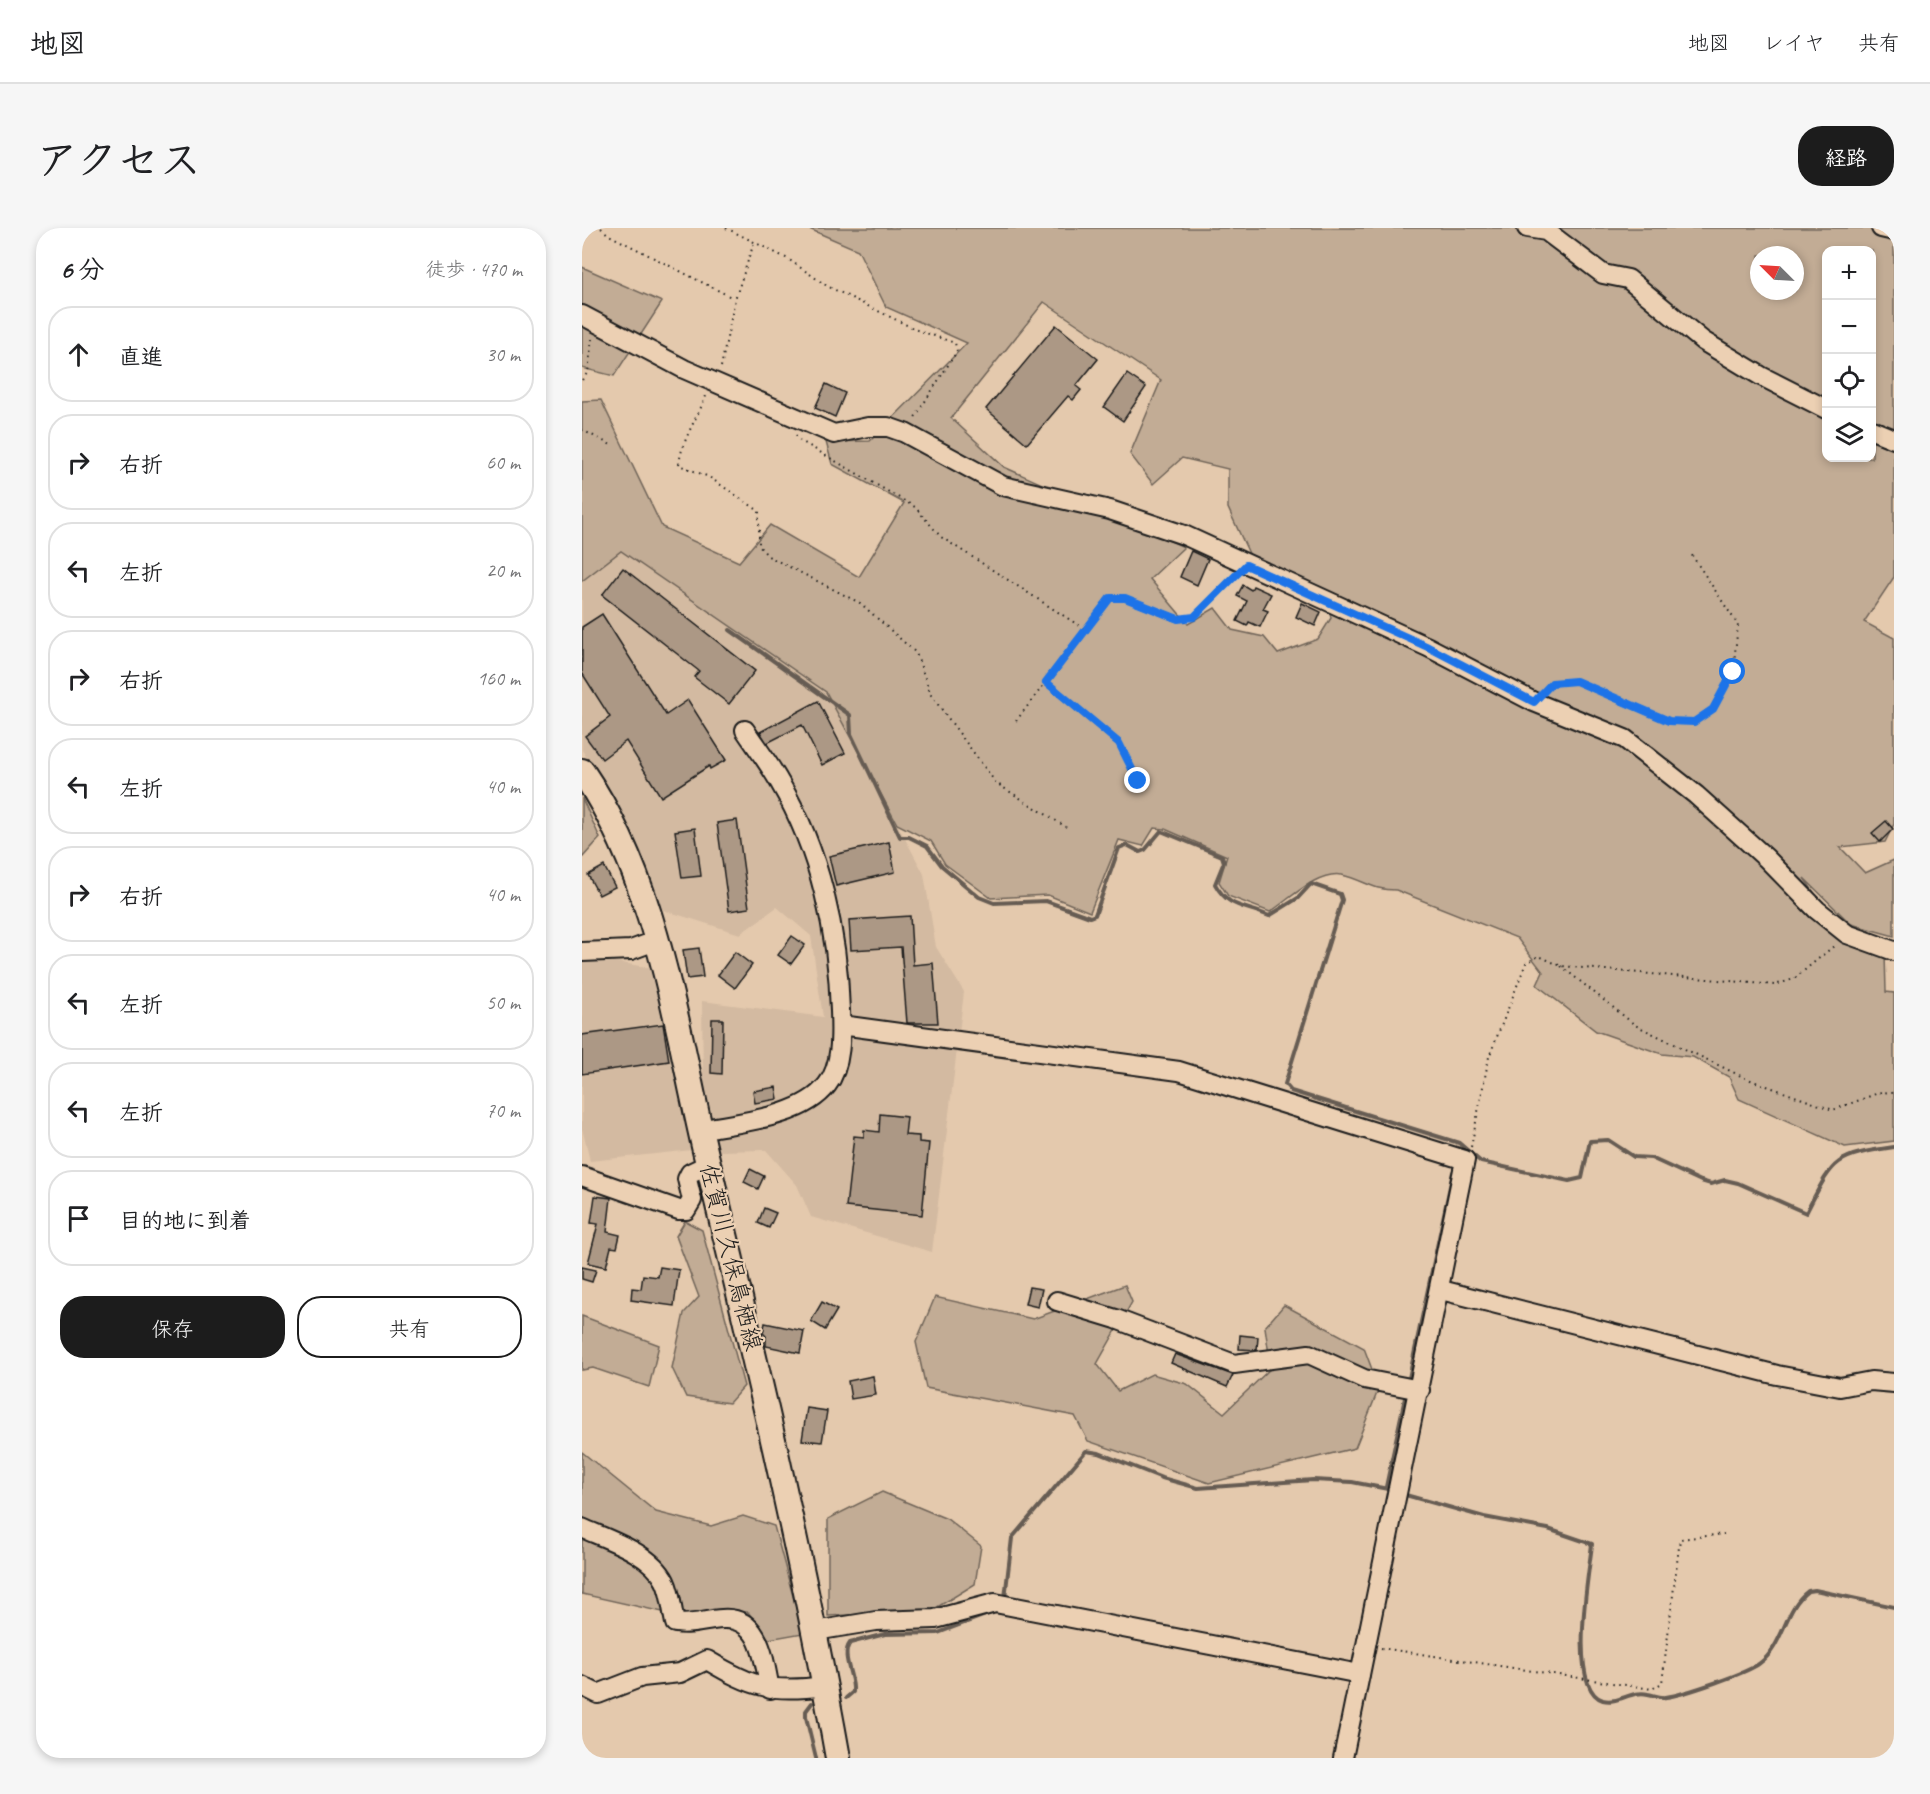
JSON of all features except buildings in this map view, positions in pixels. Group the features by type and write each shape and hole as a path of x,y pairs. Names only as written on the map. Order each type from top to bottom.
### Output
{"main road":[{"name":"佐賀川久保鳥栖線","path":"582,771 621,836 658,940 700,1130 765,1397 815,1631 838,1758"}],"street":[{"path":"1527,228 1546,231 1603,274 1628,279 1703,341 1761,376 1825,408"},
{"path":"1881,228 1894,231"},
{"path":"589,320 712,381 834,434 868,427 888,427 905,433 1002,486 1110,510 1156,525 1428,647 1534,702 1625,739 1696,795 1766,858 1817,910 1847,934 1894,951"},
{"path":"1876,432 1894,439"},
{"path":"700,1130 789,1111 811,1101 827,1085 837,1064 841,1025 839,978 824,888 803,830 781,784 745,730"},
{"path":"582,952 631,950 658,940"},
{"path":"841,1025 1179,1071 1465,1160 1441,1290 1343,1758"},
{"path":"582,1176 678,1210 686,1210 692,1200 687,1179 690,1173 709,1164"},
{"path":"1441,1290 1777,1375 1840,1387 1871,1381 1894,1383"},
{"path":"1057,1301 1116,1319 1234,1364 1309,1354 1364,1379 1420,1390"},
{"path":"582,1528 630,1550 653,1567 665,1581 675,1623 687,1626 723,1618 736,1620 747,1626 760,1643 770,1689"},
{"path":"815,1631 876,1621 935,1619 982,1604 1002,1604 1360,1674"},
{"path":"582,1686 598,1694 642,1677 680,1673 707,1660 732,1675 770,1689 825,1686"}],"path":[{"path":"601,228 735,299"},
{"path":"726,228 788,259 827,286 917,330 955,343 957,351 905,433"},
{"path":"754,243 735,299 724,362 712,381 691,434 680,450 679,465 709,477 759,511 759,546 768,556 860,603 916,653 931,695 996,783 1066,827"},
{"path":"582,380 588,372 589,320"},
{"path":"582,430 611,445"},
{"path":"794,433 800,440 915,507 941,537 1086,630"},
{"path":"1534,702 1552,683 1576,681 1669,721 1694,722 1713,709 1733,672 1738,625 1691,554"},
{"path":"1016,721 1110,598 1125,598 1178,619 1194,617 1246,565"},
{"path":"1046,682 1119,743 1138,781"},
{"path":"1561,966 1775,985 1794,979 1847,934"},
{"path":"1472,1143 1489,1057 1526,963 1539,956 1561,966 1635,1025 1744,1078 1833,1110 1881,1092 1894,1093"},
{"path":"1366,1646 1652,1689 1662,1683 1680,1539 1724,1534"}],"shaded area":[{"path":"807,228 1894,228 1894,577 1864,622 1894,638 1894,824 1885,842 1840,847 1865,873 1894,860 1894,936 1851,924 1804,878 1848,941 1885,954 1886,992 1894,993 1894,1141 1845,1147 1739,1099 1729,1077 1693,1057 1662,1054 1596,1031 1537,985 1543,972 1517,938 1396,890 1374,887 1350,877 1333,875 1323,877 1295,893 1270,912 1228,896 1219,882 1227,856 1165,829 1154,828 1143,846 1119,840 1090,912 1048,895 991,898 945,864 931,841 897,824 826,692 621,551 582,581 582,401 601,400 662,527 739,562 770,525 859,577 904,503 832,464 826,442 870,441 967,343 886,307 858,250","holes":["1044,302 1161,380 1130,454 1153,484 1182,458 1228,469 1228,508 1252,560 1326,598 1331,618 1318,639 1278,654 1264,637 1232,630 1215,608 1188,624 1150,579 1184,547 1004,467 951,418"]},
{"path":"582,267 662,302 614,376 582,368"},
{"path":"621,551 826,692 924,874 936,947 964,992 932,1252 811,1217 797,1185 766,1150 718,1151 703,1082 702,1001 823,1017 811,936 777,907 740,934 663,910 598,775 582,750 582,581"},
{"path":"582,798 600,838 582,858"},
{"path":"582,956 657,969 692,1150 590,1161 582,1128"},
{"path":"685,1221 702,1230 744,1386 729,1403 686,1397 672,1368 684,1313 699,1297 676,1236"},
{"path":"1125,1285 1132,1302 1097,1364 1118,1391 1152,1374 1187,1384 1224,1413 1271,1368 1265,1327 1284,1305 1364,1348 1379,1388 1355,1448 1209,1483 1088,1441 1075,1416 926,1388 916,1342 935,1297 1033,1319"},
{"path":"582,1316 659,1345 649,1387 593,1368 582,1370"},
{"path":"582,1452 656,1512 711,1526 743,1516 774,1526 803,1633 769,1639 748,1612 685,1617 582,1594"},
{"path":"882,1492 947,1519 981,1546 975,1584 931,1611 828,1616 828,1519"}],"waterway":[{"path":"730,630 850,715 851,734 900,837 909,837 927,846 942,866 979,897 994,903 1046,901 1090,917 1095,915 1119,848 1127,845 1140,852 1145,850 1161,831 1222,856 1224,862 1215,884 1226,898 1245,908 1269,916 1298,898 1311,884 1340,894 1342,900 1285,1084 1291,1091 1459,1143 1481,1162 1569,1181 1582,1178 1590,1141 1608,1140 1634,1157 1651,1158 1711,1184 1725,1180 1738,1183 1806,1213 1823,1181 1838,1163 1858,1154 1894,1147"},
{"path":"1408,1383 1453,1172"},
{"path":"1386,1487 1406,1393"},
{"path":"1005,1598 1012,1538 1086,1451 1099,1453 1162,1478 1198,1488 1313,1480 1352,1482 1393,1490"},
{"path":"1402,1494 1484,1517 1548,1529 1592,1544 1585,1604 1583,1654 1586,1675 1592,1691 1603,1700 1609,1701 1642,1693 1666,1697 1714,1683 1753,1667 1760,1663 1774,1647 1794,1607 1808,1591 1815,1590 1894,1607"},
{"path":"846,1698 853,1692 847,1660 847,1648 850,1643 885,1634 938,1633 999,1610"},
{"path":"812,1703 806,1711 806,1717 816,1758"}],"route":[{"path":"1138,781 1119,743 1046,682 1110,598 1125,598 1178,619 1194,617 1246,565 1428,647 1534,702 1552,683 1576,681 1669,721 1694,722 1713,709 1733,672"}]}
